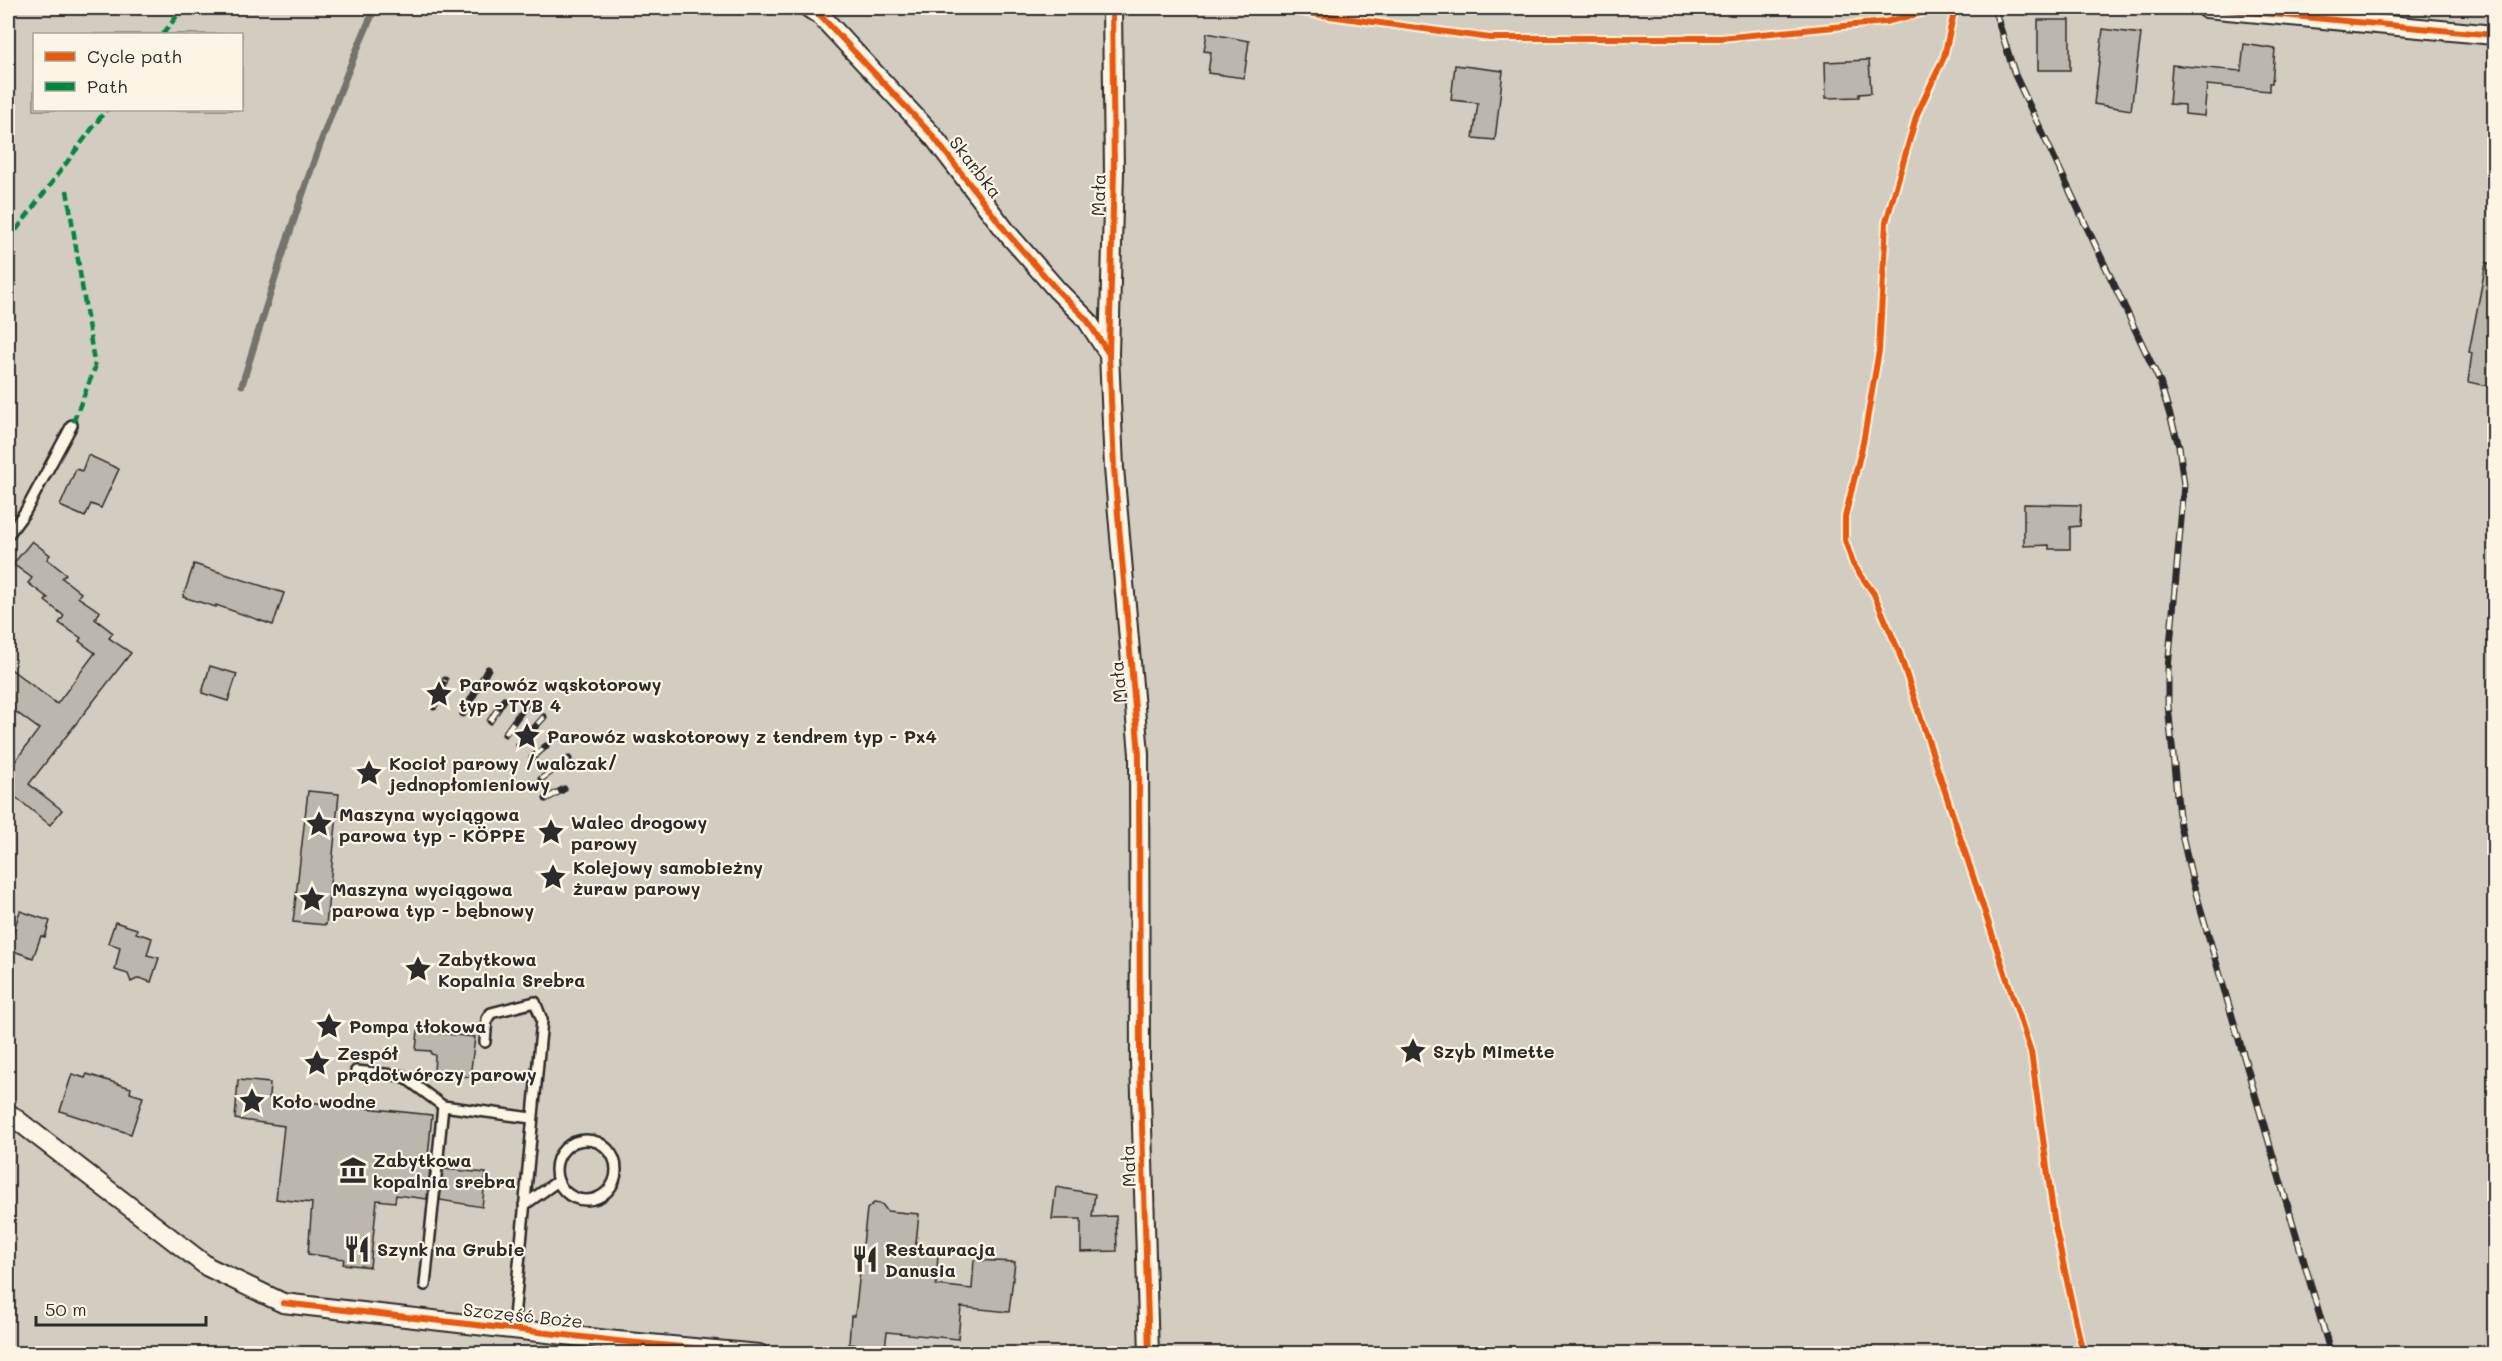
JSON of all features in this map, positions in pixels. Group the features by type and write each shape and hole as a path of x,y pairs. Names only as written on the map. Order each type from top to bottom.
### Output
{"street":[{"name":"Skarbka","path":"809,8 821,16 932,135 1008,234 1087,320 1109,354"},
{"name":"Mała","path":"1112,8 1114,172 1109,354 1114,468 1138,754 1141,1085 1149,1353"},
{"path":"2206,8 2494,35"},
{"name":"Szczęść Boże","path":"8,1113 208,1267 283,1303 513,1328 617,1347 759,1353"}],"lane":[{"path":"8,535 25,512 72,425"},
{"path":"485,1042 491,1013 535,1002 542,1020 513,1328"},
{"path":"356,1071 403,1076 443,1106 531,1118"},
{"path":"425,1285 443,1106"},
{"path":"586,1140 605,1147 615,1163 614,1183 600,1197 590,1200 571,1196 558,1181 557,1162 568,1146 577,1142 586,1140"},
{"path":"524,1204 558,1181"}],"shaded area":[{"path":"8,8 2494,8 2494,1353 8,1353"}],"building":[{"path":"2038,20 2070,20 2070,70 2038,70"},
{"path":"2103,29 2141,34 2131,110 2094,104"},
{"path":"1207,33 1249,41 1244,78 1208,73 1211,52 1204,51"},
{"path":"2244,44 2275,49 2272,83 2269,83 2269,91 2207,85 2204,116 2185,114 2185,105 2169,104 2172,65 2241,71"},
{"path":"1869,60 1871,93 1859,94 1859,97 1826,98 1825,62"},
{"path":"1455,65 1503,71 1495,140 1473,138 1478,103 1451,100"},
{"path":"2486,263 2494,264 2494,347 2489,386 2468,382 2472,353 2469,352"},
{"path":"88,455 119,469 101,508 91,504 85,517 60,506 76,469 82,471"},
{"path":"2024,504 2081,505 2080,526 2070,527 2070,549 2049,549 2049,545 2024,546"},
{"path":"32,541 50,555 47,559 66,574 62,578 81,593 78,597 100,612 95,619 113,633 109,638 131,653 29,784 62,810 50,825 8,791 8,771 39,729 8,706 8,667 57,704 95,653 79,641 81,638 59,623 64,616 45,601 48,598 28,583 32,578 13,564"},
{"path":"194,564 284,593 273,625 216,605 216,607 183,597"},
{"path":"210,666 237,674 228,701 202,693"},
{"path":"308,791 339,794 326,925 293,922"},
{"path":"20,911 50,921 45,937 41,936 33,958 8,949"},
{"path":"115,922 137,929 136,933 152,938 147,955 159,958 151,982 139,978 131,982 128,974 115,970 120,947 108,943"},
{"path":"418,1031 475,1037 470,1077 434,1073 435,1055 431,1054 431,1051 416,1050"},
{"path":"72,1074 85,1078 87,1074 131,1088 130,1093 143,1097 131,1134 60,1111"},
{"name":"Zabytkowa kopalnia srebra","path":"238,1080 270,1083 269,1098 432,1115 427,1167 430,1167 427,1199 396,1195 395,1202 377,1200 370,1267 343,1264 344,1259 308,1254 312,1203 276,1199 284,1126 235,1119"},
{"path":"443,1169 486,1173 482,1207 440,1200"},
{"path":"1056,1187 1095,1194 1092,1217 1116,1216 1117,1251 1081,1252 1081,1219 1052,1219"},
{"path":"874,1203 882,1204 887,1211 919,1214 915,1252 938,1255 936,1285 972,1289 974,1260 1015,1262 1009,1312 961,1307 958,1339 887,1332 885,1348 849,1344 851,1316 855,1316 867,1209"}],"waterway":[{"path":"242,385 319,147 375,8"}],"railway":[{"path":"1994,8 2015,75 2160,382 2179,446 2184,485 2168,669 2168,705 2180,826 2193,883 2331,1354"},
{"path":"463,714 488,669"},
{"path":"434,707 445,680"},
{"path":"490,721 504,700"},
{"path":"505,734 528,702"},
{"path":"519,745 544,717"},
{"path":"532,758 546,746"},
{"path":"541,779 569,759"},
{"path":"546,799 564,789"},
{"path":"552,884 554,871"}],"marked path":[{"path":"164,33 183,8"},
{"path":"8,241 105,111"},
{"path":"67,190 95,368 72,425"},
{"path":"1149,1346 1182,1354"}],"cycle path":[{"path":"809,8 821,16 932,135 1008,234 1087,320 1109,354"},
{"path":"1112,8 1114,172 1109,354 1114,468 1139,754 1140,1062 1149,1354"},
{"path":"1271,8 1490,38 1721,38 1885,22 1942,8"},
{"path":"1955,8 1944,57 1917,114 1886,222 1879,351 1863,443 1845,517 1845,540 1853,564 1874,594 1899,652 2031,1052 2055,1226 2083,1354"},
{"path":"2206,8 2494,35"},
{"path":"283,1303 617,1341 759,1354"}],"place":[{"name":"Parowóz wąskotorowy typ - TYB 4","path":"439,694"},
{"name":"Parowóz waskotorowy z tendrem typ - Px4","path":"527,736"},
{"name":"Kocioł parowy /walczak/ jednopłomieniowy","path":"369,773"},
{"name":"Maszyna wyciągowa parowa typ - KÖPPE","path":"319,824"},
{"name":"Walec drogowy parowy","path":"551,832"},
{"name":"Kolejowy samobieżny żuraw parowy","path":"553,877"},
{"name":"Maszyna wyciągowa parowa typ - bębnowy","path":"312,899"},
{"name":"Zabytkowa Kopalnia Srebra","path":"418,969"},
{"name":"Pompa tłokowa","path":"329,1026"},
{"name":"Szyb Mimette","path":"1413,1051"},
{"name":"Zespół prądotwórczy parowy","path":"317,1063"},
{"name":"Koło wodne","path":"252,1101"},
{"name":"Zabytkowa kopalnia srebra","path":"353,1170"},
{"name":"Szynk na Grubie","path":"357,1249"},
{"name":"Restauracja Danusia","path":"865,1259"}]}
